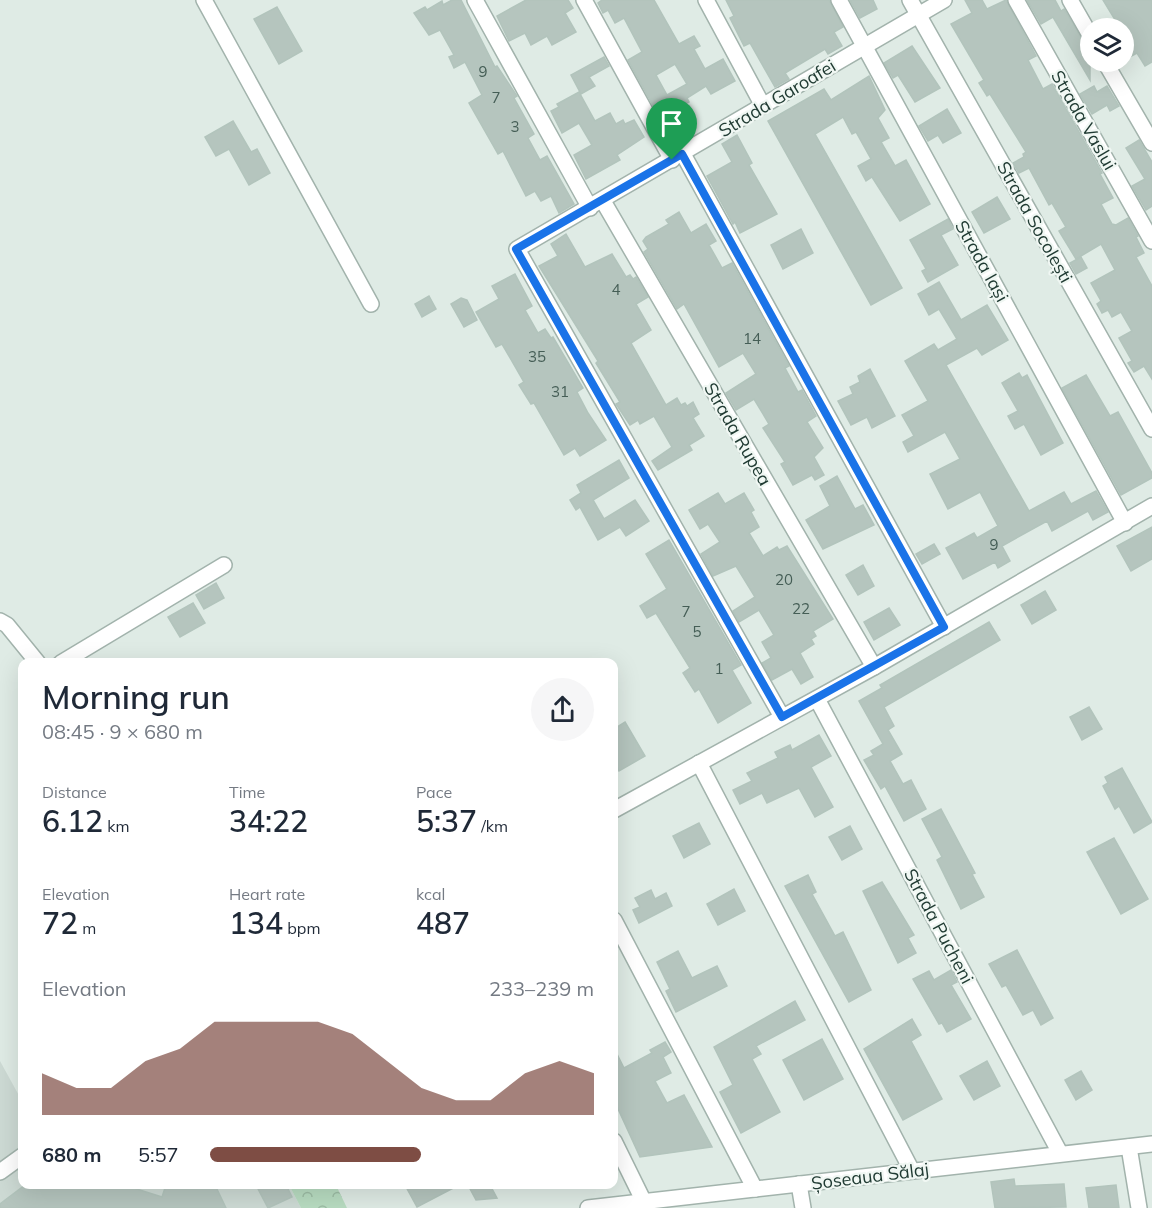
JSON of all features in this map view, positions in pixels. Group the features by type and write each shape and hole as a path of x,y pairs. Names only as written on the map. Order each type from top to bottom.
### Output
{"street":[{"path":"204,0 371,304"},
{"name":"Strada Rupea","path":"475,0 874,667"},
{"path":"584,0 677,157 944,627"},
{"path":"706,0 763,106"},
{"name":"Strada Iași","path":"839,0 1125,523"},
{"name":"Strada Socolești","path":"910,0 1152,429"},
{"name":"Strada Garoafei","path":"782,717 516,249 596,205 944,0"},
{"name":"Strada Vaslui","path":"1016,0 1152,241"},
{"path":"1070,0 1080,18"},
{"path":"1111,72 1152,143"},
{"path":"618,808 874,667 1152,506"},
{"path":"69,658 224,565"},
{"path":"0,621 7,625 34,658"},
{"name":"Strada Pucheni","path":"817,699 1060,1153"},
{"path":"699,763 912,1171"},
{"path":"618,928 755,1189"},
{"name":"Șoseaua Sălaj","path":"588,1208 644,1202 664,1204 755,1189 1152,1144"},
{"path":"1129,1147 1138,1208"},
{"path":"618,1149 644,1202"},
{"path":"0,1172 18,1159"},
{"path":"799,1184 802,1208"}],"shaded area":[{"path":"0,1061 18,1094 18,1189 291,1189 301,1208 0,1208"}],"green space":[{"path":"291,1189 338,1189 347,1208 301,1208"}],"building":[{"path":"452,0 461,0 495,67 497,66 517,96 514,98 534,134 528,138 540,160 547,156 574,204 559,213 551,196 541,201 535,191 526,196 503,151 498,154 469,103 482,95 465,62 454,68 449,57 454,55 440,30 429,35 414,13 425,7 427,10 442,1 443,5"},
{"path":"526,0 568,0 573,8 565,13 576,32 552,45 547,36 531,45 525,33 509,41 497,16"},
{"path":"602,0 654,0 679,44 694,36 700,46 694,49 705,69 723,59 735,81 711,94 706,86 687,98 689,102 685,104 691,115 685,118 688,122 677,128 674,124 666,129 628,60 642,52 624,18 615,23 608,10 603,13 598,3","holes":["675,64 687,84 667,95 656,75"]},
{"path":"726,0 829,0 843,27 834,32 842,46 828,54 825,49 785,73 789,79 775,87 750,43 744,46 730,18 734,16"},
{"path":"850,0 873,0 877,9 860,18"},
{"path":"965,0 982,0 987,9 1006,0 1036,56 1028,60 1043,89 1052,84 1102,173 1100,174 1113,198 1101,204 1112,224 1116,225 1128,218 1138,236 1136,237 1144,253 1136,257 1152,286 1152,379 1144,366 1134,372 1128,363 1132,361 1119,338 1132,331 1121,312 1112,317 1108,310 1102,313 1097,304 1101,301 1091,283 1115,270 1101,244 1076,259 1059,231 1066,227 1052,203 1049,205 1029,168 1019,173 1013,163 1024,157 1023,154 1026,152 990,94 987,96 979,83 984,80 951,24 972,13"},
{"path":"1027,0 1055,0 1061,11 1064,9 1080,35 1080,63 1053,17 1041,24"},
{"path":"1103,0 1152,0 1152,62 1145,66 1137,53 1134,55 1134,18 1114,18"},
{"path":"277,7 302,51 279,64 254,19"},
{"path":"912,46 940,88 915,102 898,75 893,78 884,63"},
{"path":"604,57 609,66 589,77 595,86 581,94 571,75"},
{"path":"869,76 885,110 878,118 889,138 881,142 895,166 906,160 930,204 900,221 872,177 866,181 858,166 871,159 856,132 852,134 843,117 815,134 902,288 871,305 768,121 824,89 831,100"},
{"path":"1094,86 1097,92 1107,86 1119,106 1110,111 1107,105 1092,114 1080,94"},
{"path":"579,92 595,121 610,113 616,124 623,120 625,124 634,120 644,137 617,155 620,160 586,179 574,155 592,145 579,123 562,133 551,111 559,107 557,104"},
{"path":"947,109 961,133 943,143 938,135 928,141 919,126"},
{"path":"233,121 251,152 257,149 270,173 249,185 229,149 216,156 205,137"},
{"path":"737,135 752,163 749,165 777,214 740,233 707,176 732,162 722,144"},
{"path":"1139,140 1152,162 1152,206 1146,210 1132,186 1145,179 1126,148"},
{"path":"997,197 1010,219 984,233 972,212"},
{"path":"679,212 691,233 706,224 716,241 709,245 722,268 732,263 789,366 785,368 798,392 802,390 816,416 807,422 823,448 814,457 824,475 815,480 812,475 793,485 781,464 785,462 763,428 769,424 754,399 736,410 726,393 756,374 743,353 719,367 684,304 677,309 644,252 648,249 643,241 646,237 669,224 666,220"},
{"path":"948,219 953,229 941,235 958,265 928,282 922,271 926,269 910,240"},
{"path":"801,229 813,253 783,269 771,245"},
{"path":"566,234 585,267 612,254 626,277 630,275 633,279 636,277 648,297 636,304 651,330 631,343 666,405 677,398 681,405 685,403 687,406 693,402 699,414 693,418 704,436 689,445 692,450 658,470 652,461 672,447 654,416 640,424 638,420 630,425 616,404 620,402 596,363 598,361 539,266 558,256 551,244"},
{"path":"1081,257 1087,268 1076,274 1070,263"},
{"path":"515,274 532,306 525,310 538,333 545,329 551,338 553,337 583,388 577,392 606,440 580,456 575,448 564,455 534,403 531,404 519,385 524,382 502,344 496,347 476,312 499,299 492,286"},
{"path":"939,282 961,320 987,305 1008,340 982,355 977,348 946,365 1029,511 1064,492 1071,504 1096,491 1108,512 1093,520 1088,511 1052,531 1047,521 1002,546 1010,561 998,568 995,562 963,579 946,548 974,533 977,538 998,526 980,492 948,509 930,474 960,459 945,432 908,452 903,442 914,436 902,415 928,401 905,361 934,344 938,350 957,339 939,309 929,315 918,294"},
{"path":"429,296 436,309 422,317 415,304"},
{"path":"461,298 467,300 477,320 464,327 451,304"},
{"path":"870,369 895,416 872,428 867,417 851,425 838,401 853,394 850,387 860,382 858,376"},
{"path":"1019,373 1022,378 1027,375 1063,443 1041,455 1024,424 1015,429 1008,416 1018,411 1002,383"},
{"path":"1086,375 1110,416 1118,412 1152,473 1152,478 1121,495 1062,388"},
{"path":"619,460 629,478 593,500 604,519 635,500 649,521 626,536 620,527 598,540 580,507 576,510 570,500 581,493 577,485"},
{"path":"837,476 855,509 863,505 874,525 823,549 806,520 830,506 820,486"},
{"path":"718,493 725,504 744,493 754,510 751,512 759,527 749,533 763,556 777,547 779,550 787,546 833,619 813,631 816,636 811,639 814,644 800,653 813,677 801,684 792,669 772,680 762,663 771,658 762,642 774,635 759,610 739,622 733,611 755,597 736,566 713,576 701,554 720,542 708,524 700,529 689,510"},
{"path":"1152,527 1152,559 1131,571 1117,546"},
{"path":"669,540 741,665 732,670 751,703 718,723 699,689 695,692 683,673 690,668 656,613 647,618 640,606 667,589 646,554"},
{"path":"934,544 940,554 922,564 916,554"},
{"path":"863,565 874,586 858,595 846,575"},
{"path":"216,583 224,598 204,609 196,595"},
{"path":"1045,591 1056,610 1032,624 1021,605"},
{"path":"193,603 205,623 180,637 168,617"},
{"path":"889,608 900,625 874,640 864,622"},
{"path":"989,622 1000,640 884,707 894,726 888,730 902,754 890,761 903,784 911,780 926,809 904,821 885,786 881,789 864,760 874,755 871,751 883,744 859,701 882,688 880,685"},
{"path":"1089,707 1102,729 1082,740 1070,717"},
{"path":"625,722 645,756 619,771 618,769 618,726"},
{"path":"819,735 831,756 811,767 833,807 815,817 799,788 767,803 762,793 740,804 733,790 752,781 747,773 778,758 775,752 790,745 792,750"},
{"path":"1122,768 1152,822 1134,833 1119,806 1115,809 1103,786 1108,783 1105,777"},
{"path":"941,809 975,873 972,874 984,897 961,909 937,860 942,857 922,819"},
{"path":"699,823 710,844 684,858 673,836"},
{"path":"850,826 862,849 842,860 829,837"},
{"path":"1114,838 1148,899 1121,914 1087,852"},
{"path":"808,875 816,892 812,894 835,936 843,932 871,990 849,1002 785,886"},
{"path":"882,882 914,935 908,938 916,953 898,963 863,891"},
{"path":"734,889 745,911 718,925 707,904"},
{"path":"651,890 655,899 666,893 672,906 639,923 633,910 640,907 635,898"},
{"path":"1017,950 1053,1018 1041,1025 1033,1010 1023,1015 1006,985 1002,987 989,964"},
{"path":"678,951 692,978 717,966 727,986 676,1012 666,991 670,989 657,962"},
{"path":"951,970 957,982 951,985 971,1019 947,1032 942,1023 939,1024 913,979 929,971 934,980"},
{"path":"795,1001 805,1020 756,1046 761,1054 752,1059 780,1112 741,1133 720,1092 733,1085 714,1047"},
{"path":"912,1019 921,1035 911,1041 942,1099 903,1120 864,1049"},
{"path":"822,1039 843,1079 804,1100 783,1060"},
{"path":"665,1042 671,1052 663,1057 671,1073 655,1081 667,1103 684,1095 712,1147 640,1157 618,1109 618,1056 624,1068 652,1053 650,1050"},
{"path":"987,1061 1000,1086 974,1100 960,1076"},
{"path":"1081,1071 1092,1090 1076,1100 1065,1080"},
{"path":"1014,1179 1015,1186 1064,1184 1066,1207 995,1208 991,1182"},
{"path":"1116,1185 1119,1208 1089,1208 1086,1188"},
{"path":"20,1189 137,1189 162,1197 165,1189 217,1189 226,1208 0,1208 0,1204"},
{"path":"258,1189 288,1189 292,1197 268,1208"},
{"path":"407,1189 451,1189 417,1207"},
{"path":"470,1189 492,1189 497,1198 476,1200"}],"route":[{"path":"682,154 944,627 782,717 516,249 672,160 682,154"}]}
